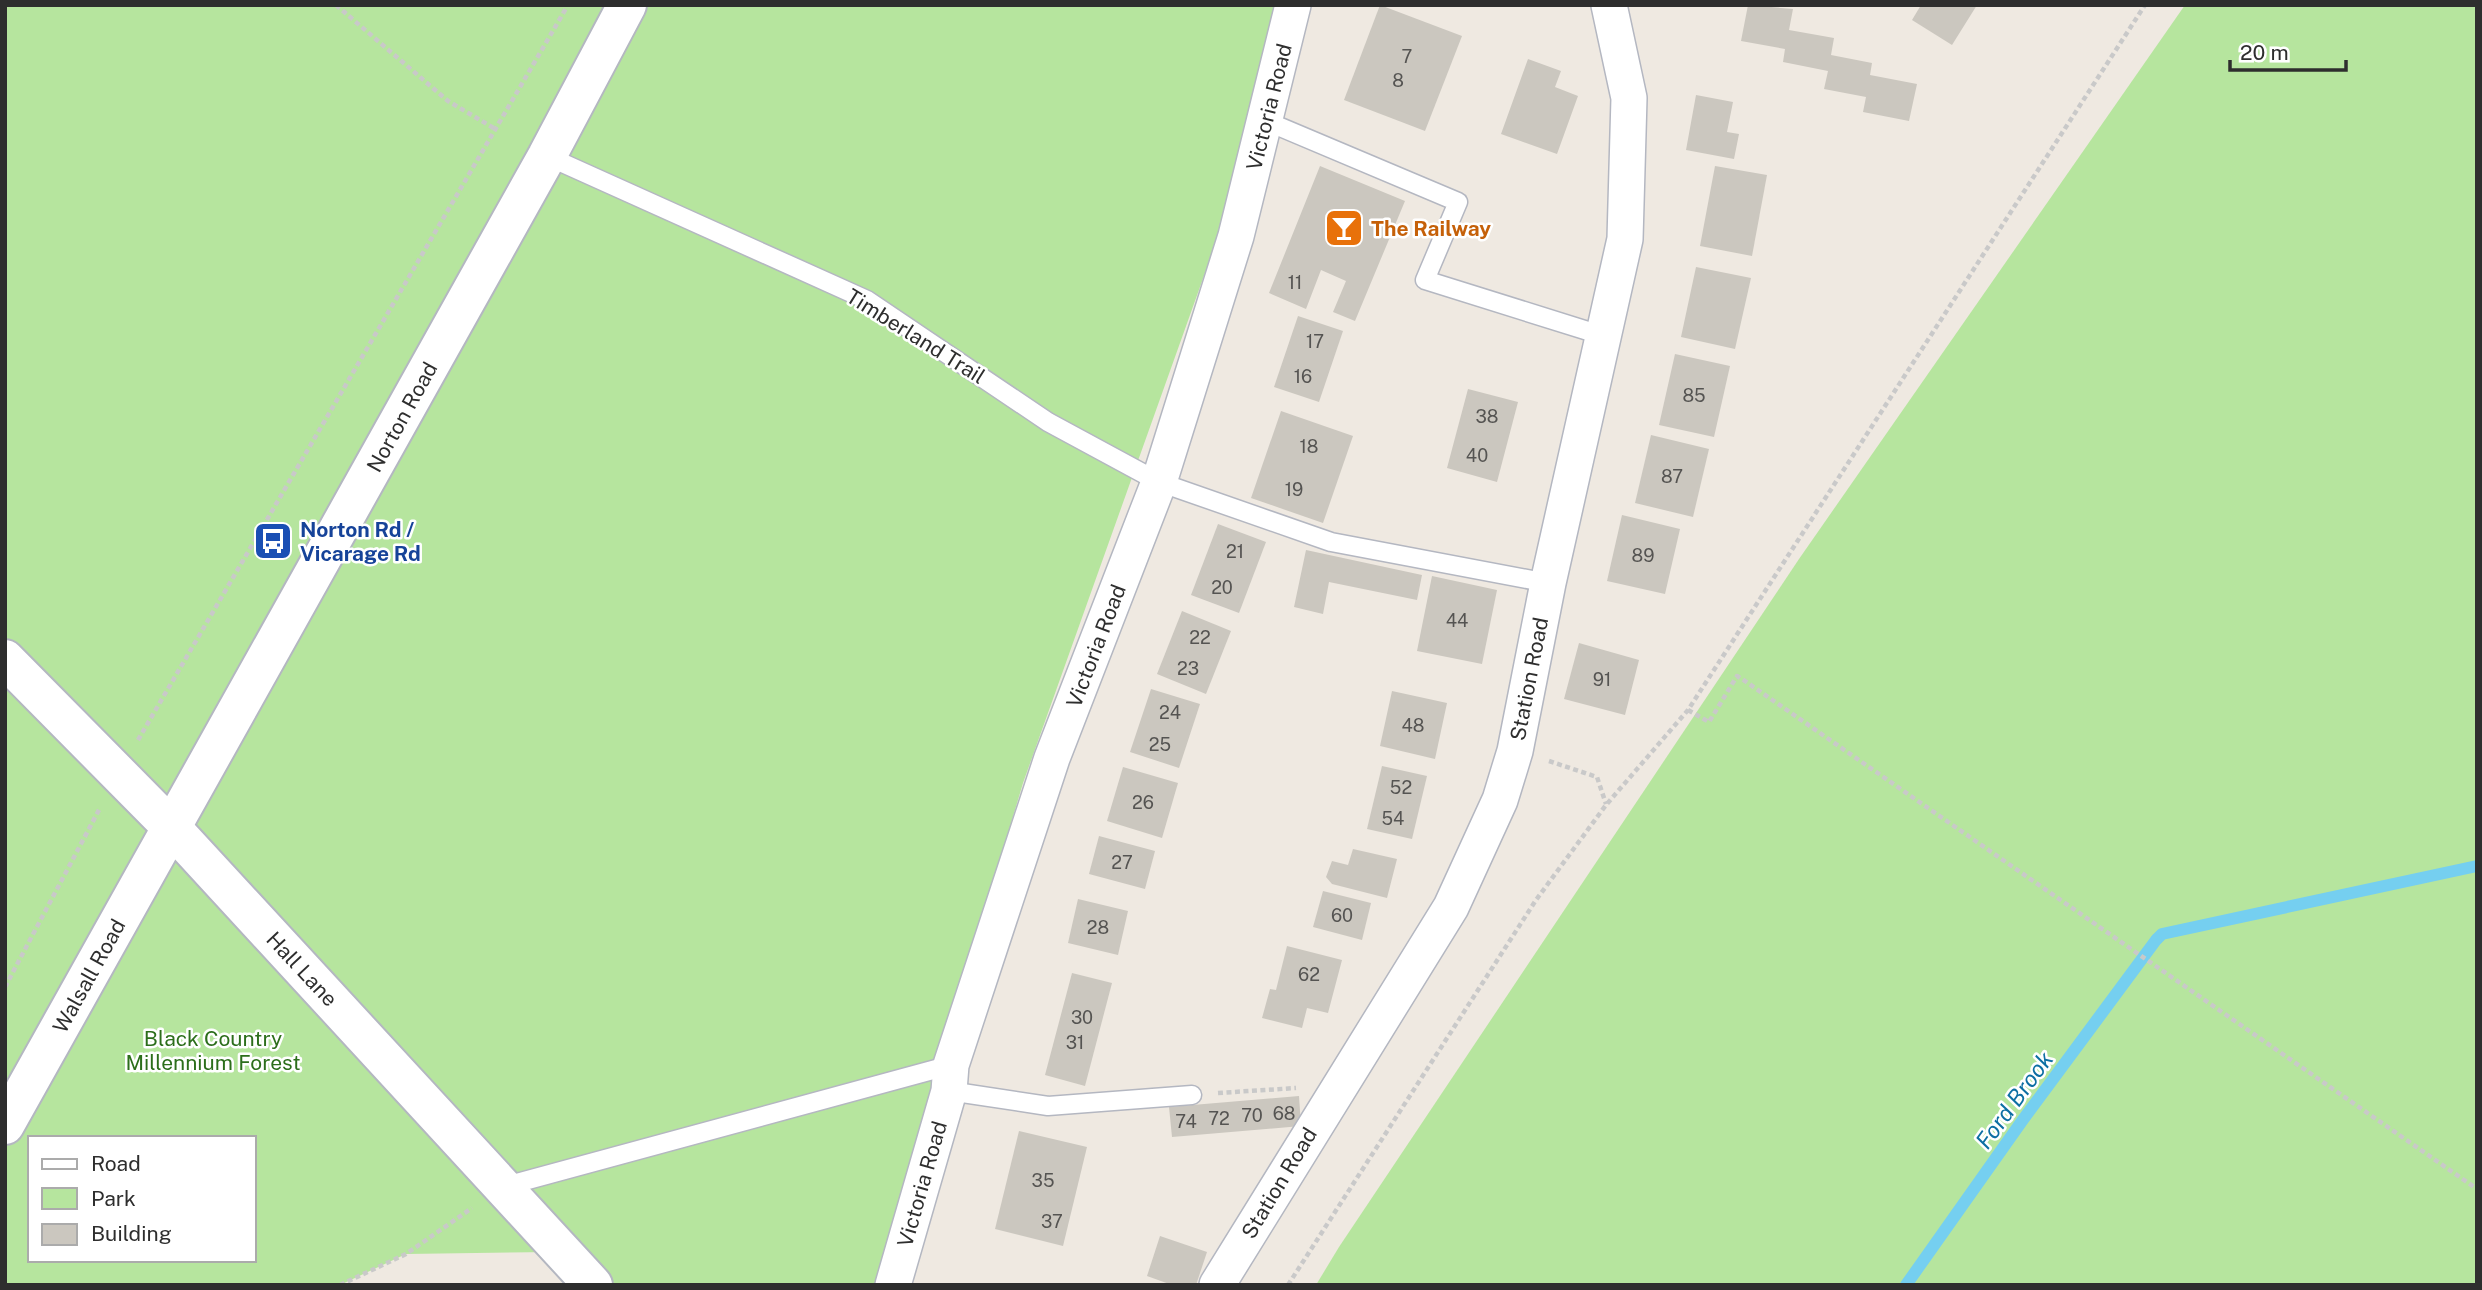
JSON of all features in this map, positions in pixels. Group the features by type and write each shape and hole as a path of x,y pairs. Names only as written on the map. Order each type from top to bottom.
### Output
{"main road":[{"name":"Norton Road","path":"173,828 547,156 627,5"},
{"name":"Hall Lane","path":"5,659 173,828 593,1285"},
{"name":"Walsall Road","path":"5,1125 173,828"}],"street":[{"name":"Victoria Road","path":"893,1285 950,1078 1052,758 1159,482 1236,236 1293,5"},
{"name":"Station Road","path":"1217,1285 1451,907 1500,800 1515,751 1548,583 1625,239 1629,98 1609,5"}],"lane":[{"path":"1266,121 1458,202 1425,280 1604,336"},
{"name":"Timberland Trail","path":"547,156 867,300 1048,422 1159,482 1331,542 1548,583"},
{"path":"502,1187 950,1078 1048,1105 1192,1095"}],"path":[{"path":"336,5 449,101 497,130"},
{"path":"5,987 118,774 568,5"},
{"path":"1289,1285 1536,900 1606,805 1688,710 2145,5"},
{"path":"1688,710 1709,722 1737,676 2477,1189"},
{"path":"1545,759 1597,777 1606,805"},
{"path":"1192,1095 1339,1085"},
{"path":"340,1285 405,1254 502,1187"}],"green space":[{"path":"5,5 608,5 172,825 5,657"},
{"path":"640,5 1280,5 1246,158 1023,783 929,1100 883,1285 611,1285 187,838"},
{"path":"2185,5 2477,5 2477,1285 1316,1285 1799,559"},
{"name":"Black Country Millennium Forest","path":"5,662 552,1252 406,1254 340,1285 5,1285"}],"building":[{"path":"1380,5 1462,36 1425,131 1344,100"},
{"path":"1748,5 1793,9 1789,30 1834,38 1831,55 1872,63 1870,75 1917,84 1909,121 1863,112 1866,97 1824,89 1828,71 1783,62 1785,49 1741,41"},
{"path":"1921,5 1977,5 1952,45 1912,20"},
{"path":"1528,59 1561,71 1555,87 1578,96 1557,154 1501,134"},
{"path":"1696,95 1733,102 1727,132 1739,134 1734,159 1686,150"},
{"name":"The Railway","path":"1320,166 1405,201 1355,321 1333,312 1346,281 1321,270 1306,309 1269,293"},
{"path":"1715,166 1767,175 1752,256 1700,246"},
{"path":"1696,267 1751,278 1735,349 1681,337"},
{"path":"1298,316 1343,331 1319,402 1274,387"},
{"path":"1675,354 1730,366 1714,437 1659,425"},
{"path":"1468,389 1518,402 1497,482 1447,468"},
{"path":"1281,411 1353,436 1323,523 1251,498"},
{"path":"1651,435 1709,449 1693,517 1635,503"},
{"path":"1622,515 1680,529 1665,594 1607,581"},
{"path":"1218,524 1266,542 1239,613 1191,595"},
{"path":"1306,550 1422,575 1417,600 1329,582 1323,614 1294,607"},
{"path":"1432,576 1497,590 1482,664 1417,651"},
{"path":"1182,611 1231,631 1206,694 1157,674"},
{"path":"1579,643 1639,660 1625,715 1564,699"},
{"path":"1151,689 1200,704 1179,768 1130,752"},
{"path":"1392,691 1447,703 1435,759 1380,746"},
{"path":"1382,766 1427,776 1412,839 1367,829"},
{"path":"1123,767 1178,783 1162,838 1107,821"},
{"path":"1099,836 1155,851 1145,889 1089,874"},
{"path":"1353,849 1397,859 1387,898 1332,884 1326,877 1332,861 1348,865"},
{"path":"1323,891 1371,903 1362,940 1313,927"},
{"path":"1078,899 1128,911 1118,955 1068,943"},
{"path":"1287,946 1342,960 1328,1013 1307,1008 1302,1028 1262,1018 1270,989 1276,990"},
{"path":"1072,973 1112,983 1085,1086 1045,1075"},
{"path":"1299,1096 1301,1126 1172,1137 1169,1107"},
{"path":"1019,1131 1087,1147 1063,1246 995,1229"},
{"path":"1160,1236 1207,1252 1196,1285 1172,1285 1147,1276"}],"waterway":[{"name":"Ford Brook","path":"2157,939 2162,934 2477,866"},
{"name":"Ford Brook","path":"1906,1285 2022,1121 2156,940"}],"place":[{"name":"The Railway","path":"1344,228"},
{"name":"Norton Rd / Vicarage Rd","path":"273,541"}]}
